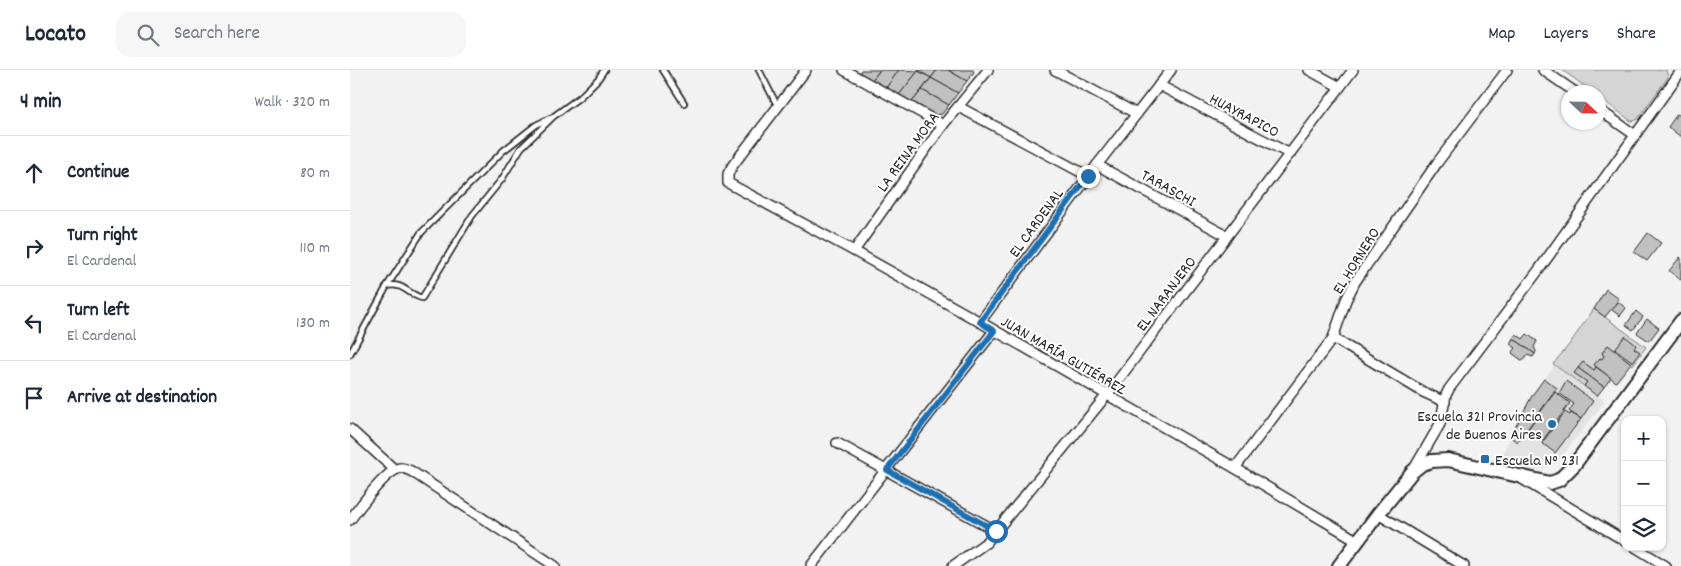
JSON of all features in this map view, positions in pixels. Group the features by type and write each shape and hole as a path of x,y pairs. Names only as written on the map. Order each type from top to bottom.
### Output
{"street":[{"path":"778,107 806,70"},
{"path":"844,70 943,125"},
{"name":"LA REINA MORA","path":"854,251 943,125 988,70"},
{"path":"1055,70 1137,114"},
{"name":"EL CARDENAL","path":"980,322 1088,176 1171,70"},
{"path":"1309,70 1340,87"},
{"name":"EL NARANJERO","path":"953,566 987,542 1106,396 1353,70"},
{"name":"EL HORNERO","path":"1235,468 1333,338 1346,300 1355,282 1437,163 1507,70"},
{"path":"1543,70 1565,85"},
{"path":"1339,566 1412,472 1440,424 1450,389 1538,271 1681,71"},
{"name":"HUAYRAPICO","path":"1159,85 1290,154"},
{"name":"JUAN MARÍA GUTIÉRREZ","path":"778,107 728,174 728,183 980,322 1106,396 1235,468 1358,541"},
{"path":"959,107 1088,176"},
{"path":"1606,115 1635,135"},
{"name":"TARASCHI","path":"1097,165 1227,236"},
{"path":"1412,472 1422,464 1448,460 1550,483 1559,480 1574,465 1681,320"},
{"path":"812,566 994,331"},
{"path":"1333,338 1423,392 1445,402"},
{"path":"350,429 395,470"},
{"path":"837,443 996,531"},
{"path":"350,520 373,490 395,470 401,468 411,470 554,566"},
{"path":"1519,477 1621,539"},
{"path":"1378,514 1464,566"},
{"path":"1642,551 1666,566"}],"lane":[{"path":"387,286 395,284 406,288 412,295 422,298 472,216 502,179 521,148 554,116 580,97 604,70"},
{"path":"663,70 684,103"},
{"path":"758,70 778,107"},
{"path":"350,354 387,286 421,233 503,150 536,124 554,116"}],"shaded area":[{"path":"1562,70 1666,70 1668,77 1637,120 1631,121 1606,102 1606,85 1583,85"},
{"path":"1594,309 1646,347 1633,365 1608,345 1602,353 1604,356 1602,359 1600,358 1594,365 1596,367 1594,370 1583,362 1575,373 1587,382 1584,386 1553,364"},
{"name":"Escuela 321 Provincia de Buenos Aires","path":"1555,365 1605,401 1559,460 1549,467 1536,470 1499,460 1533,394"}],"building":[{"path":"861,70 880,70 872,80 859,73"},
{"path":"880,70 899,70 886,88 872,80"},
{"path":"899,70 918,71 899,95 886,88"},
{"path":"918,70 937,70 931,78"},
{"path":"937,70 948,70 967,81 958,93 931,78"},
{"path":"948,70 973,70 974,72 967,81"},
{"path":"918,71 931,78 912,102 899,95"},
{"path":"931,78 958,93 949,105 922,90"},
{"path":"922,90 949,105 942,114 936,115 912,102"},
{"path":"1677,114 1681,116 1681,137 1668,127"},
{"path":"1648,233 1661,243 1647,261 1634,252"},
{"path":"1681,258 1681,280 1669,271"},
{"path":"1606,289 1619,299 1605,317 1594,309"},
{"path":"1618,302 1626,308 1620,316 1612,310"},
{"path":"1636,311 1643,317 1633,330 1626,325"},
{"path":"1647,319 1659,328 1649,341 1637,333"},
{"path":"1516,334 1523,339 1527,334 1537,341 1534,347 1535,354 1513,338"},
{"path":"1625,336 1636,345 1634,348 1640,352 1633,362 1615,349"},
{"path":"1513,338 1535,354 1533,357 1527,355 1523,361 1512,353 1516,348 1510,344"},
{"path":"1608,345 1631,363 1616,382 1594,365 1600,358 1602,359 1604,356 1602,353"},
{"path":"1583,362 1594,370 1596,367 1611,378 1604,387 1578,368"},
{"path":"1578,368 1604,387 1597,396 1584,386 1587,382 1574,373"},
{"path":"1544,379 1557,388 1518,442 1510,437 1533,394"},
{"path":"1566,381 1593,401 1581,419 1569,411 1574,404 1559,393"},
{"path":"1555,392 1570,403 1543,440 1528,429"},
{"path":"1565,412 1581,419 1555,453 1542,443"}],"place":[{"name":"Escuela 321 Provincia de Buenos Aires","path":"1552,424"},
{"name":"Escuela N° 231","path":"1485,459"}],"route":[{"path":"996,531 887,470 994,331 980,322 1088,176"}]}
